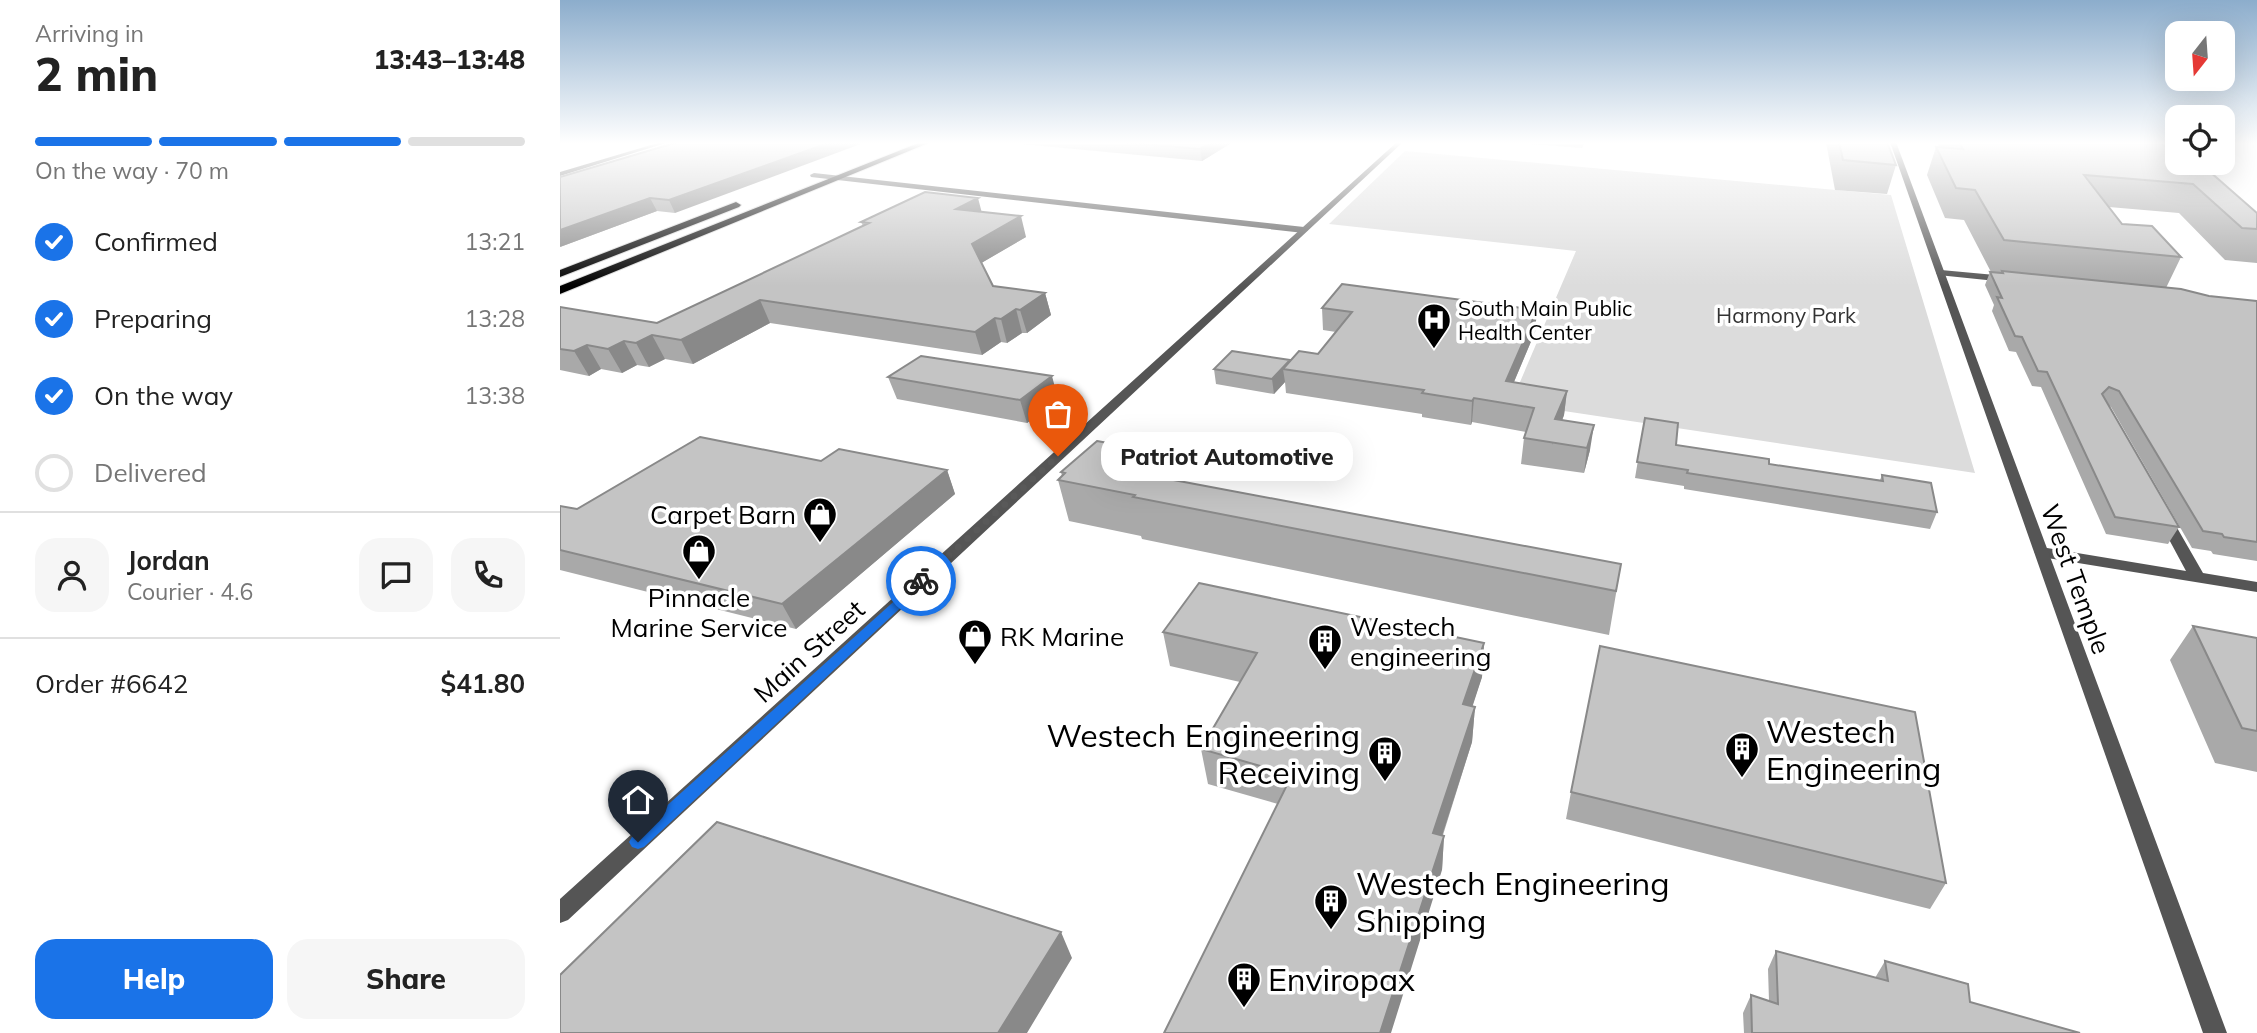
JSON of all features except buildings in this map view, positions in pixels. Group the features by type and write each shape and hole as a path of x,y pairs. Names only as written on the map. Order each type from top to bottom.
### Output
{"main road":[{"path":"560,290 793,190"},
{"path":"560,274 750,200"}],"street":[{"path":"983,190 1304,230"},
{"name":"Main Street","path":"560,914 1347,190"},
{"name":"West Temple","path":"1911,190 2214,1033"},
{"path":"1941,273 2015,280"},
{"path":"2161,511 2198,578"},
{"path":"2041,552 2257,587"}],"green space":[{"name":"Harmony Park","path":"1364,190 1838,190 1891,195 1975,473 1511,403 1576,251 1329,224"}],"way so far":[{"path":"921,581 1058,456"}],"place":[{"name":"South Main Public Health Center","path":"1434,350"},
{"name":"Patriot Automotive","path":"1058,456"},
{"name":"Carpet Barn","path":"820,544"},
{"name":"Pinnacle Marine Service","path":"699,581"},
{"name":"RK Marine","path":"975,666"},
{"name":"Westech engineering","path":"1325,671"},
{"name":"Westech Engineering","path":"1742,779"},
{"name":"Westech Engineering Receiving","path":"1385,783"},
{"name":"Westech Engineering Shipping","path":"1331,931"},
{"name":"Enviropax","path":"1244,1009"}],"route":[{"path":"638,842 921,581"}]}
